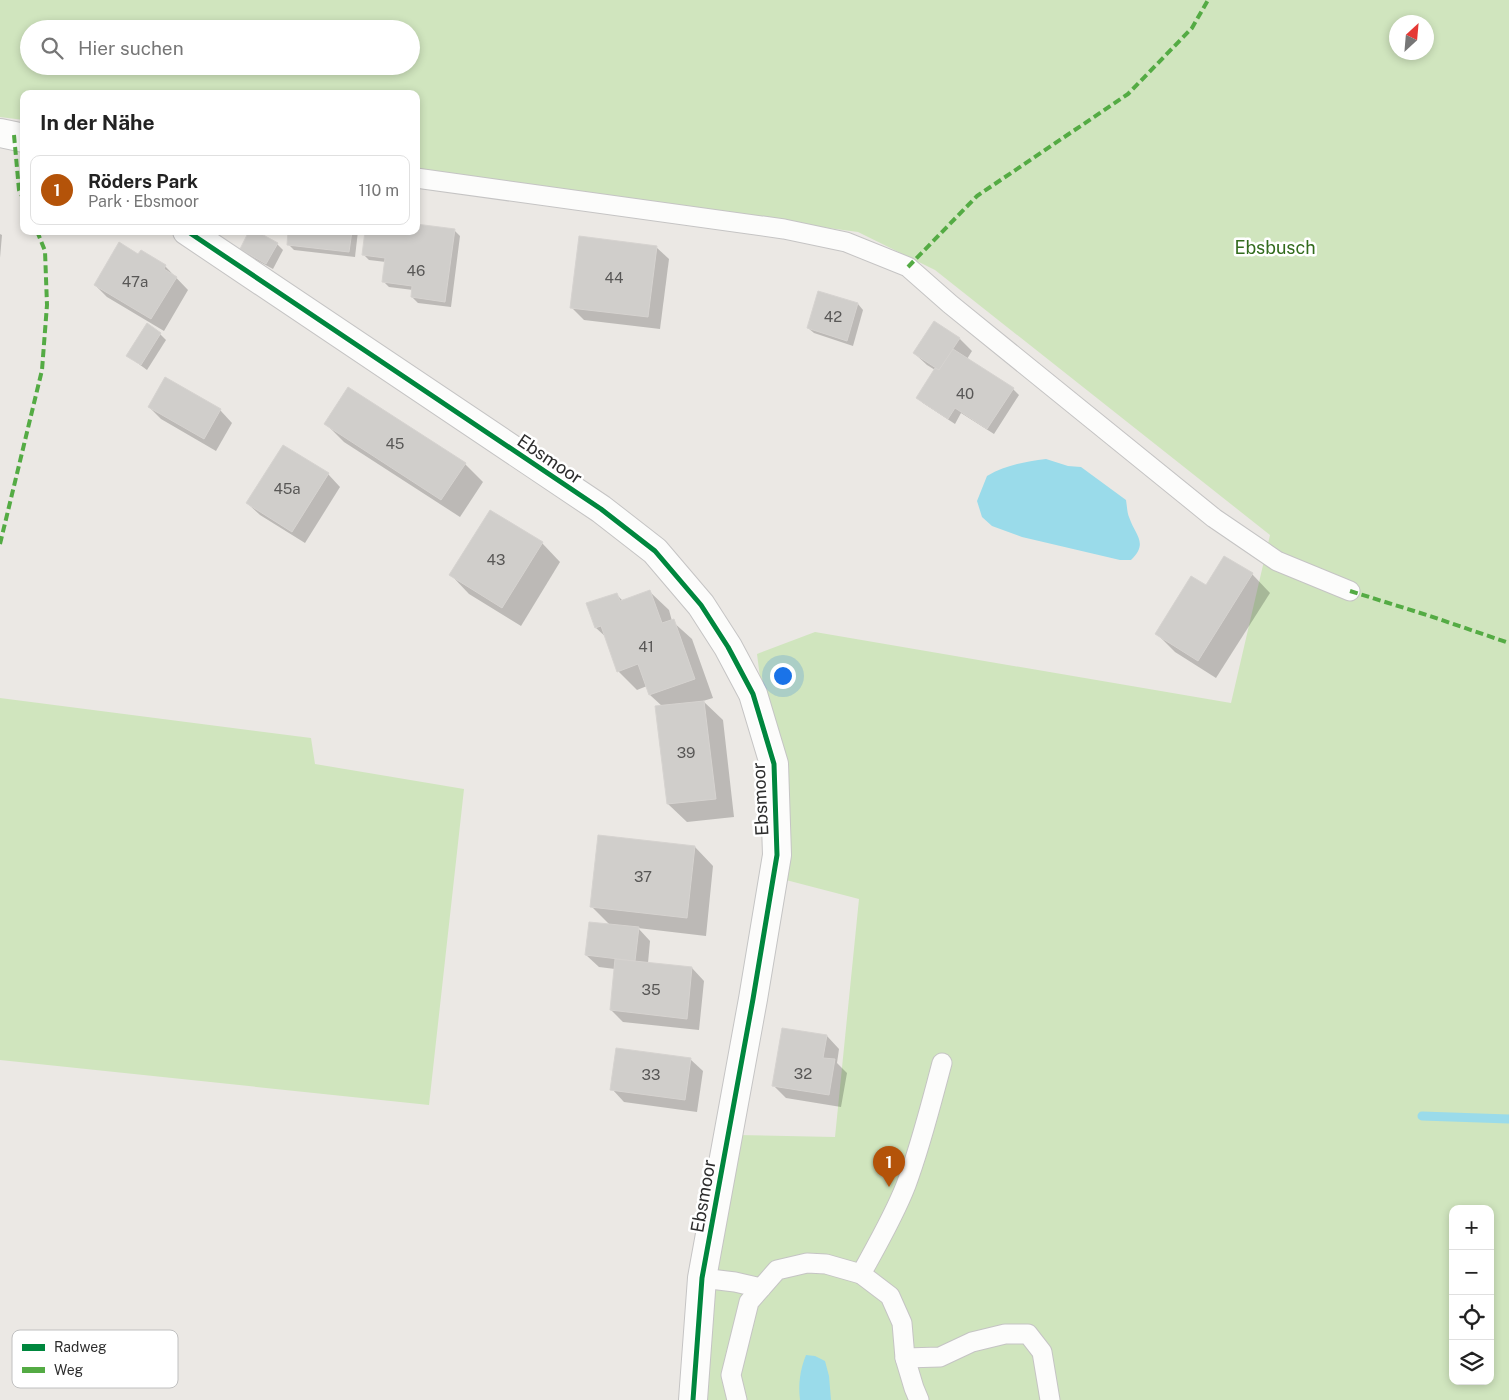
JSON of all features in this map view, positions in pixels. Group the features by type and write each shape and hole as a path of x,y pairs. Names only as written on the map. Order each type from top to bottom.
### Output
{"street":[{"path":"0,133 20,137"},
{"name":"Ebsmoor","path":"193,235 601,509 655,551 701,604 728,647 752,694 774,764 777,855 753,999 702,1278 693,1400"}],"lane":[{"path":"420,179 784,229 846,242 908,267 950,304 1214,518 1277,561 1350,591"},
{"path":"861,1274 885,1230 906,1185 923,1135 942,1063"},
{"path":"737,1400 731,1375 749,1302 777,1270 807,1263 826,1264 861,1274 890,1296 902,1323 905,1358 919,1400"},
{"path":"702,1278 735,1282 761,1288"},
{"path":"905,1358 940,1357 972,1342 1005,1334 1028,1334 1042,1352 1050,1400"}],"green space":[{"name":"Ebsbusch","path":"0,0 1509,0 1509,1400 688,1400 736,1135 835,1137 859,899 786,880 757,654 815,632 1231,703 1270,535 935,270 858,232 420,173 420,90 20,90 20,120 0,117"},
{"path":"0,698 311,738 315,764 464,789 429,1105 0,1060"}],"water":[{"path":"1046,459 1068,466 1081,467 1126,500 1128,515 1140,544 1139,549 1131,560 1120,560 1022,537 992,526 982,517 977,501 987,476 1015,464"},
{"path":"806,1355 815,1356 825,1361 829,1376 831,1400 800,1400 800,1377"}],"building":[{"path":"420,225 455,229 445,302 411,297 412,286 382,282 385,258 362,255 364,235 420,235"},
{"path":"247,235 263,235 278,243 266,264 240,249"},
{"path":"288,235 351,235 349,252 287,245"},
{"path":"579,236 657,246 648,317 570,308"},
{"path":"119,242 138,254 141,250 166,265 164,269 177,277 151,319 94,285"},
{"path":"818,291 858,303 847,341 807,328"},
{"path":"934,321 960,338 939,370 913,353"},
{"path":"147,323 161,333 141,365 126,356"},
{"path":"953,349 1014,388 987,429 955,408 948,419 916,398 935,368 939,370"},
{"path":"165,377 221,409 204,439 148,407"},
{"path":"348,387 466,463 441,500 324,424"},
{"path":"283,445 329,473 292,532 246,503"},
{"path":"490,510 543,542 502,608 449,575"},
{"path":"1224,556 1253,573 1198,661 1155,634 1191,576 1206,585"},
{"path":"650,590 662,623 674,619 695,679 649,695 638,664 617,672 601,626 595,628 586,603 617,593 620,601"},
{"path":"704,701 716,799 667,804 655,706"},
{"path":"598,835 695,846 687,918 590,907"},
{"path":"589,922 639,927 635,961 585,955"},
{"path":"615,959 692,967 687,1019 610,1010"},
{"path":"782,1028 827,1035 823,1058 835,1059 829,1095 772,1086"},
{"path":"616,1048 691,1058 685,1100 610,1090"}],"waterway":[{"path":"1422,1116 1509,1119"}],"marked path":[{"path":"908,267 977,196 1128,94 1192,28 1208,0"},
{"path":"14,135 20,192"},
{"path":"0,544 42,370 47,305 45,251 39,235"},
{"path":"1350,591 1509,643"}],"cycle path":[{"path":"193,235 601,509 655,551 701,605 728,647 753,694 774,764 777,855 753,999 702,1278 693,1400"}],"place":[{"name":"Röders Park","path":"889,1187"}]}
